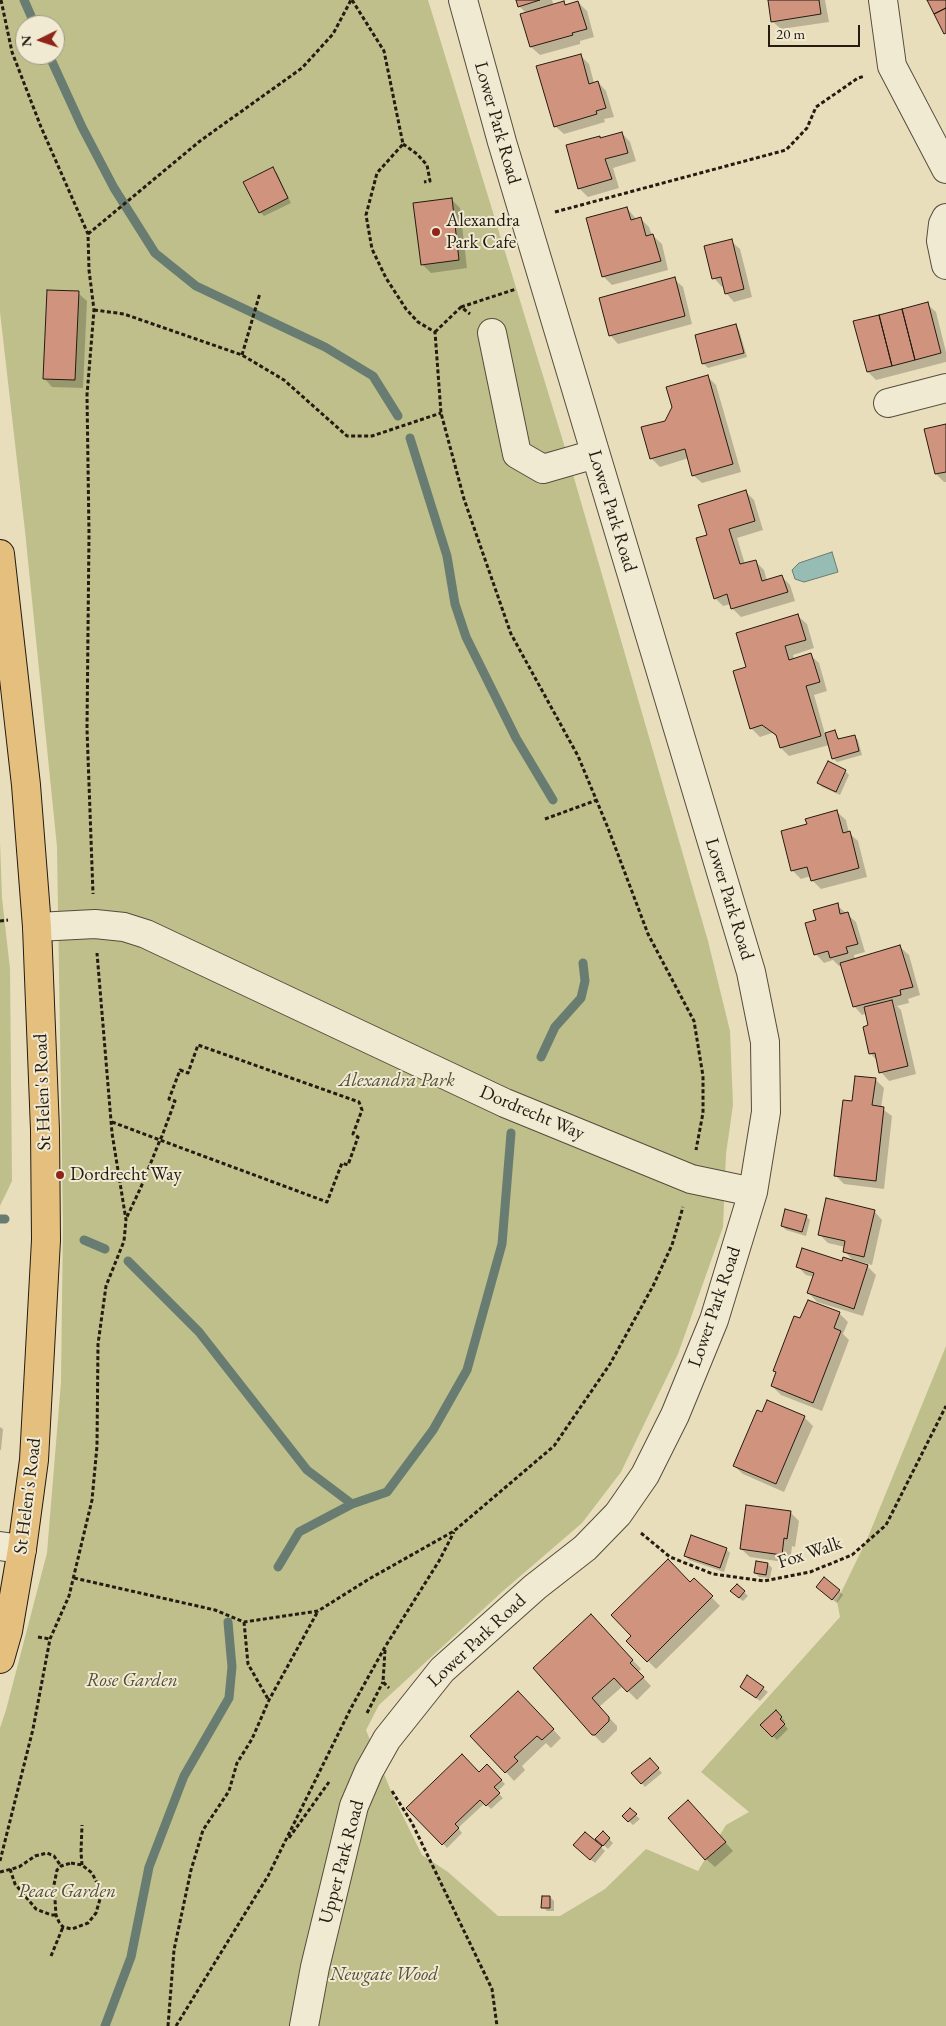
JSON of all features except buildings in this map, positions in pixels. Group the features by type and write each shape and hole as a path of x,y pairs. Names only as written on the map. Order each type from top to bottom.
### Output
{"main road":[{"name":"St Helen's Road","path":"0,554 26,785 37,927 45,1130 46,1240 34,1460 11,1547 8,1630 0,1659"}],"street":[{"name":"Lower Park Road","path":"409,1709 442,1670 535,1587 585,1548 618,1514 645,1475 675,1415 714,1320 753,1192 766,1112 765,1042 751,972 502,142 463,0"},
{"path":"883,0 892,66 946,169"},
{"path":"946,218 940,241 946,265"},
{"path":"492,333 517,454 543,469 595,454"},
{"path":"888,403 946,388"},
{"name":"Dordrecht Way","path":"37,927 95,924 124,927 146,934 505,1103 691,1179 753,1192"},
{"name":"Upper Park Road","path":"304,2026 315,1967 354,1806 369,1771 387,1739 409,1709"}],"path":[{"path":"0,1861 33,1729 50,1639 69,1596 92,1500 97,1446 98,1344 106,1286 124,1241 126,1220 112,1122 90,856 87,729 89,534 87,395 94,310 89,270 88,234 41,127 12,52 1,0"},
{"path":"88,234 200,141 302,68 333,34 352,0 384,50 403,144 427,165 430,181 424,182"},
{"path":"564,210 786,150 807,128 816,107 858,78 892,66"},
{"path":"74,1578 215,1610 243,1622 318,1612 369,1578 454,1531 554,1446 610,1364 653,1286 672,1245 691,1179 703,1113 703,1076 694,1021 648,934 578,756 511,634 464,499 441,413 435,332 418,322 406,309 386,278 372,249 366,214 377,173 403,144"},
{"path":"462,308 543,280"},
{"path":"242,355 258,307 260,293"},
{"path":"94,310 124,314 242,355 284,380 346,436 372,436 441,413"},
{"path":"545,819 596,800"},
{"path":"112,1122 160,1140 327,1202 342,1163 348,1165 358,1137 352,1134 362,1110 359,1102 198,1045 188,1073 180,1070 169,1098 175,1101 160,1140 126,1220"},
{"name":"Fox Walk","path":"618,1514 670,1557 713,1574 764,1581 810,1572 852,1555 886,1525 946,1406"},
{"path":"176,2026 268,1876 351,1708 385,1647 439,1561 454,1531"},
{"path":"168,2026 174,1950 191,1870 201,1838 229,1790 237,1762 252,1739 269,1700 318,1612"},
{"path":"243,1622 248,1664 269,1700"},
{"path":"385,1647 383,1682 409,1709"},
{"path":"283,1847 338,1771 369,1771 392,1790 412,1823 492,1989 498,2026"},
{"path":"82,1825 82,1865"},
{"path":"0,1872 19,1867 35,1856 47,1853 54,1856 61,1866"},
{"path":"71,1863 82,1865 92,1873 98,1885 100,1899 96,1913 88,1923 80,1927 72,1929 63,1927 56,1915 54,1885 57,1870 61,1866 71,1863"},
{"path":"10,1869 15,1884 36,1909 56,1915"},
{"path":"51,1956 63,1927"}],"green space":[{"name":"Alexandra Park","path":"0,0 428,0 570,464 708,941 730,1031 733,1105 726,1154 723,1227 678,1354 621,1472 582,1523 503,1591 379,1705 366,1730 393,1796 422,1855 448,1872 498,1916 560,1916 605,1889 646,1849 698,1871 726,1825 749,1812 701,1772 840,1617 837,1601 868,1537 946,1346 946,2026 0,2026 0,1728 47,1553 61,1382 63,1224 57,847 25,531 0,312"},
{"path":"0,841 2,898 10,969 12,1181 0,1206"}],"water":[{"path":"832,552 838,572 804,582 795,579 792,570 799,563"}],"waterway":[{"path":"24,0 31,15"},
{"path":"54,65 82,127 114,188 155,253 196,286 325,347 373,376 398,416"},
{"path":"410,438 447,556 455,604 466,637 516,738 553,800"},
{"path":"541,1057 555,1027 581,998 585,981 583,963"},
{"path":"278,1567 299,1532 352,1504 387,1492 433,1430 467,1370 502,1244 511,1133"},
{"path":"0,1219 5,1219"},
{"path":"84,1240 105,1249"},
{"path":"128,1261 199,1332 307,1470 352,1504"},
{"path":"105,2026 131,1957 149,1867 184,1776 229,1698 232,1667 228,1622"}],"place":[{"name":"Alexandra Park Cafe","path":"436,232"},
{"name":"Dordrecht Way","path":"60,1175"}],"park label":[{"name":"Rose Garden","path":"132,1681"},
{"name":"Peace Garden","path":"67,1892"},
{"name":"Newgate Wood","path":"384,1975"}]}
